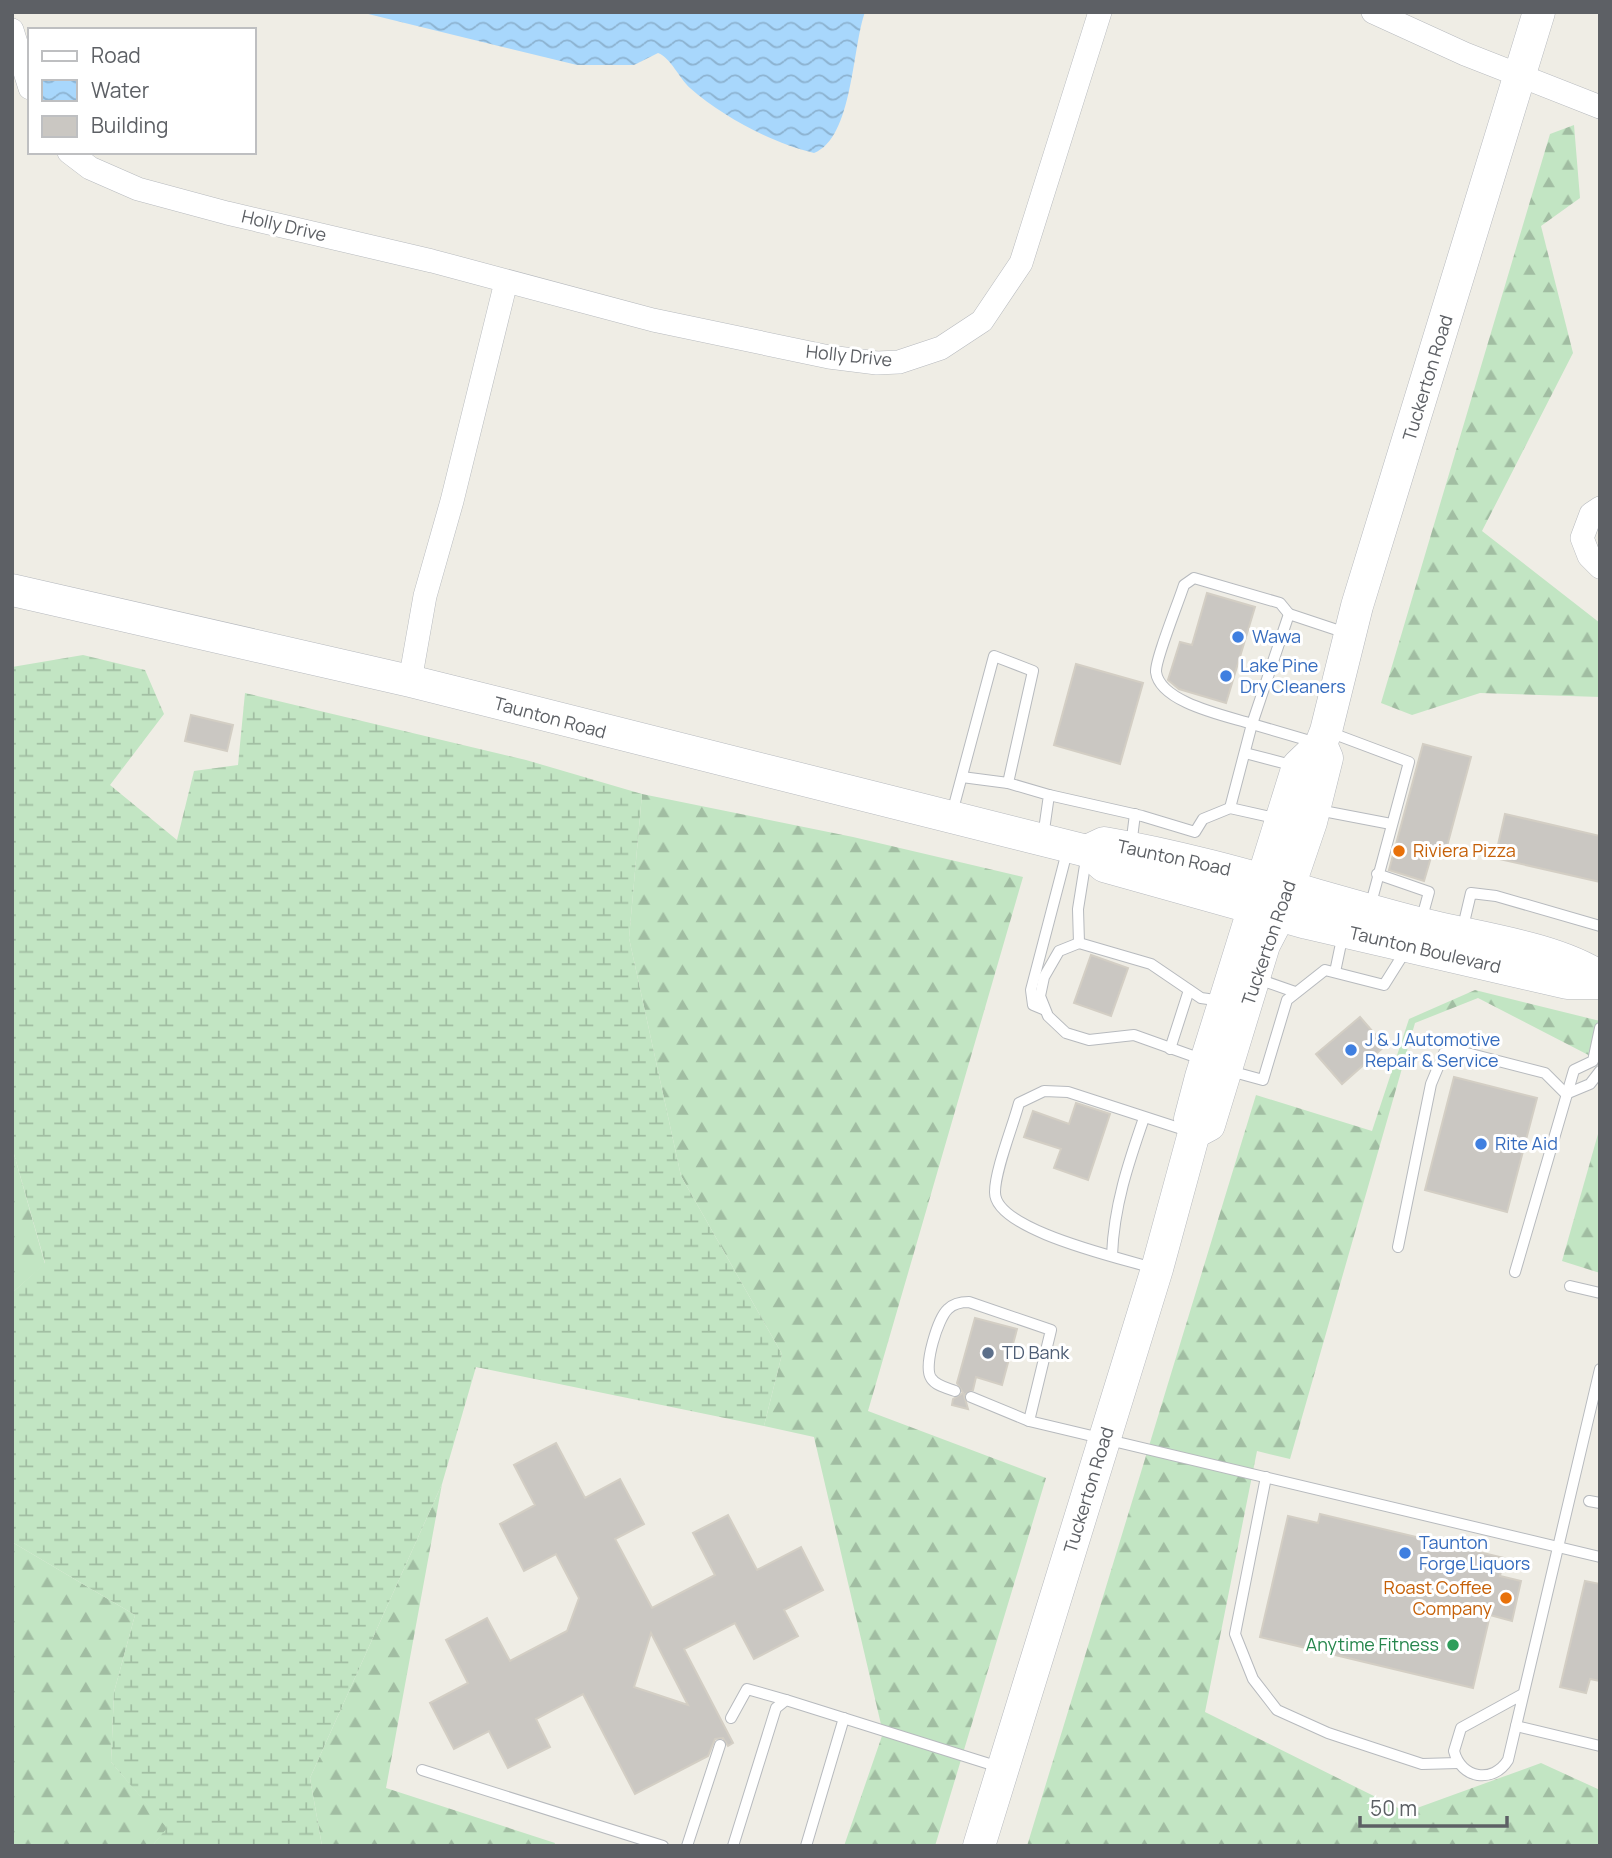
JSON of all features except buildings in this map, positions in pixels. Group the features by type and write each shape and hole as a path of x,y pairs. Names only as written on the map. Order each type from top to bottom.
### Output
{"main road":[{"name":"Tuckerton Road","path":"1217,1065 1225,1001 1265,912 1275,882 1314,809 1327,758 1324,738 1352,635 1357,606 1539,12"},
{"name":"Taunton Road","path":"12,590 410,681 1066,846 1104,866 1265,912"},
{"name":"Tuckerton Road","path":"1275,882 1282,820 1298,766 1324,738"},
{"name":"Taunton Road","path":"1066,846 1104,843 1131,848 1194,847 1275,882"},
{"name":"Taunton Boulevard","path":"1275,882 1369,910 1414,934 1567,983 1600,983"},
{"name":"Tuckerton Road","path":"979,1846 1157,1269 1194,1133 1190,1119 1255,978 1264,945 1265,912"},
{"name":"Taunton Boulevard","path":"1265,912 1344,931 1461,933 1576,961 1600,977"}],"street":[{"name":"Holly Drive","path":"72,154 90,168 138,189 653,320 829,357 877,363 899,362 942,348 982,321 1021,263 1031,241 1100,12"},
{"path":"1373,12 1465,54 1600,107"},
{"path":"12,30 28,82"},
{"path":"410,681 425,596 452,501 506,282"},
{"path":"1600,508 1591,514 1582,538 1589,556 1600,567"}],"lane":[{"path":"1352,635 1289,614 1280,603 1195,578 1184,584 1156,671 1162,688 1177,699 1252,724 1324,738 1409,762 1369,910"},
{"path":"1230,808 1252,724 1289,614"},
{"path":"951,817 994,656 1033,671 1008,783"},
{"path":"1245,753 1298,766"},
{"path":"962,777 1008,783 1135,814 1194,847 1203,819 1230,808 1282,820"},
{"path":"1049,795 1066,846 1078,909 1079,943"},
{"path":"1314,809 1391,824"},
{"path":"1131,848 1135,814"},
{"path":"1045,1010 1033,1005 1031,990 1066,846"},
{"path":"1225,1001 1201,998 1151,964 1079,943 1059,951 1044,977 1040,996 1048,1016 1066,1033 1088,1040 1134,1035 1263,1080 1287,1000 1295,992 1325,970 1384,985 1414,934 1429,892 1377,874"},
{"path":"1461,933 1471,893 1496,896 1600,926"},
{"path":"1335,972 1344,931"},
{"path":"1255,978 1295,992"},
{"path":"1170,1049 1189,990"},
{"path":"1515,1272 1574,1070 1593,1061 1600,1028"},
{"path":"1398,1247 1431,1084 1444,1053 1468,1053 1545,1073 1566,1094"},
{"path":"1566,1094 1590,1084 1600,1071"},
{"path":"1157,1269 1031,1229 1003,1213 995,1193 1019,1103 1044,1091 1068,1092 1194,1133"},
{"path":"1112,1255 1113,1220 1122,1181 1144,1118"},
{"path":"1570,1286 1600,1293"},
{"path":"955,1391 935,1382 927,1366 944,1313 950,1306 969,1302 1051,1329 1029,1421"},
{"path":"1266,1477 1235,1634 1253,1679 1277,1710 1328,1733 1422,1764 1458,1763 1475,1775 1497,1772 1508,1759 1600,1369"},
{"path":"971,1397 1029,1421 1600,1557"},
{"path":"731,1718 747,1689 1002,1768"},
{"path":"1458,1763 1454,1744 1461,1728 1523,1695"},
{"path":"733,1846 776,1708 786,1700"},
{"path":"806,1846 844,1718"},
{"path":"1516,1726 1600,1746"},
{"path":"687,1846 720,1745"},
{"path":"422,1770 663,1846"}],"green space":[{"path":"1574,125 1580,198 1541,226 1573,353 1482,531 1600,623 1600,697 1480,693 1412,715 1381,703 1550,134"},
{"path":"83,655 145,670 164,714 110,785 177,840 194,771 238,765 245,693 526,760 642,794 629,938 681,1176 782,1354 764,1426 476,1367 442,1484 310,1778 322,1846 152,1846 167,1828 111,1762 114,1692 135,1615 12,1542 12,1293 45,1263 12,1147 12,667"},
{"path":"642,794 853,837 1023,877 868,1411 1046,1478 935,1846 844,1846 883,1733 814,1437 764,1426 782,1354 681,1176 629,938"},
{"path":"1475,990 1600,1021 1600,1061 1478,998 1415,1023 1290,1459 1257,1451 1205,1712 1406,1812 1541,1763 1600,1790 1600,1846 1027,1846 1256,1095 1372,1131 1409,1019"},
{"path":"1600,1127 1600,1273 1562,1261"},
{"path":"12,1147 45,1264 12,1293"},
{"path":"442,1484 386,1788 555,1843 554,1846 322,1846 310,1778"},
{"path":"12,1542 135,1615 114,1692 111,1762 168,1828 152,1846 12,1846"}],"water":[{"path":"360,12 865,12 844,111 837,130 827,144 814,153 765,136 717,109 690,88 667,59 658,53 634,65 577,65"}],"place":[{"name":"Wawa","path":"1238,637"},
{"name":"Lake Pine Dry Cleaners","path":"1226,676"},
{"name":"Riviera Pizza","path":"1399,851"},
{"name":"J & J Automotive Repair & Service","path":"1351,1050"},
{"name":"Rite Aid","path":"1481,1144"},
{"name":"TD Bank","path":"988,1353"},
{"name":"Taunton Forge Liquors","path":"1405,1553"},
{"name":"Roast Coffee Company","path":"1506,1598"},
{"name":"Anytime Fitness","path":"1453,1645"}]}
